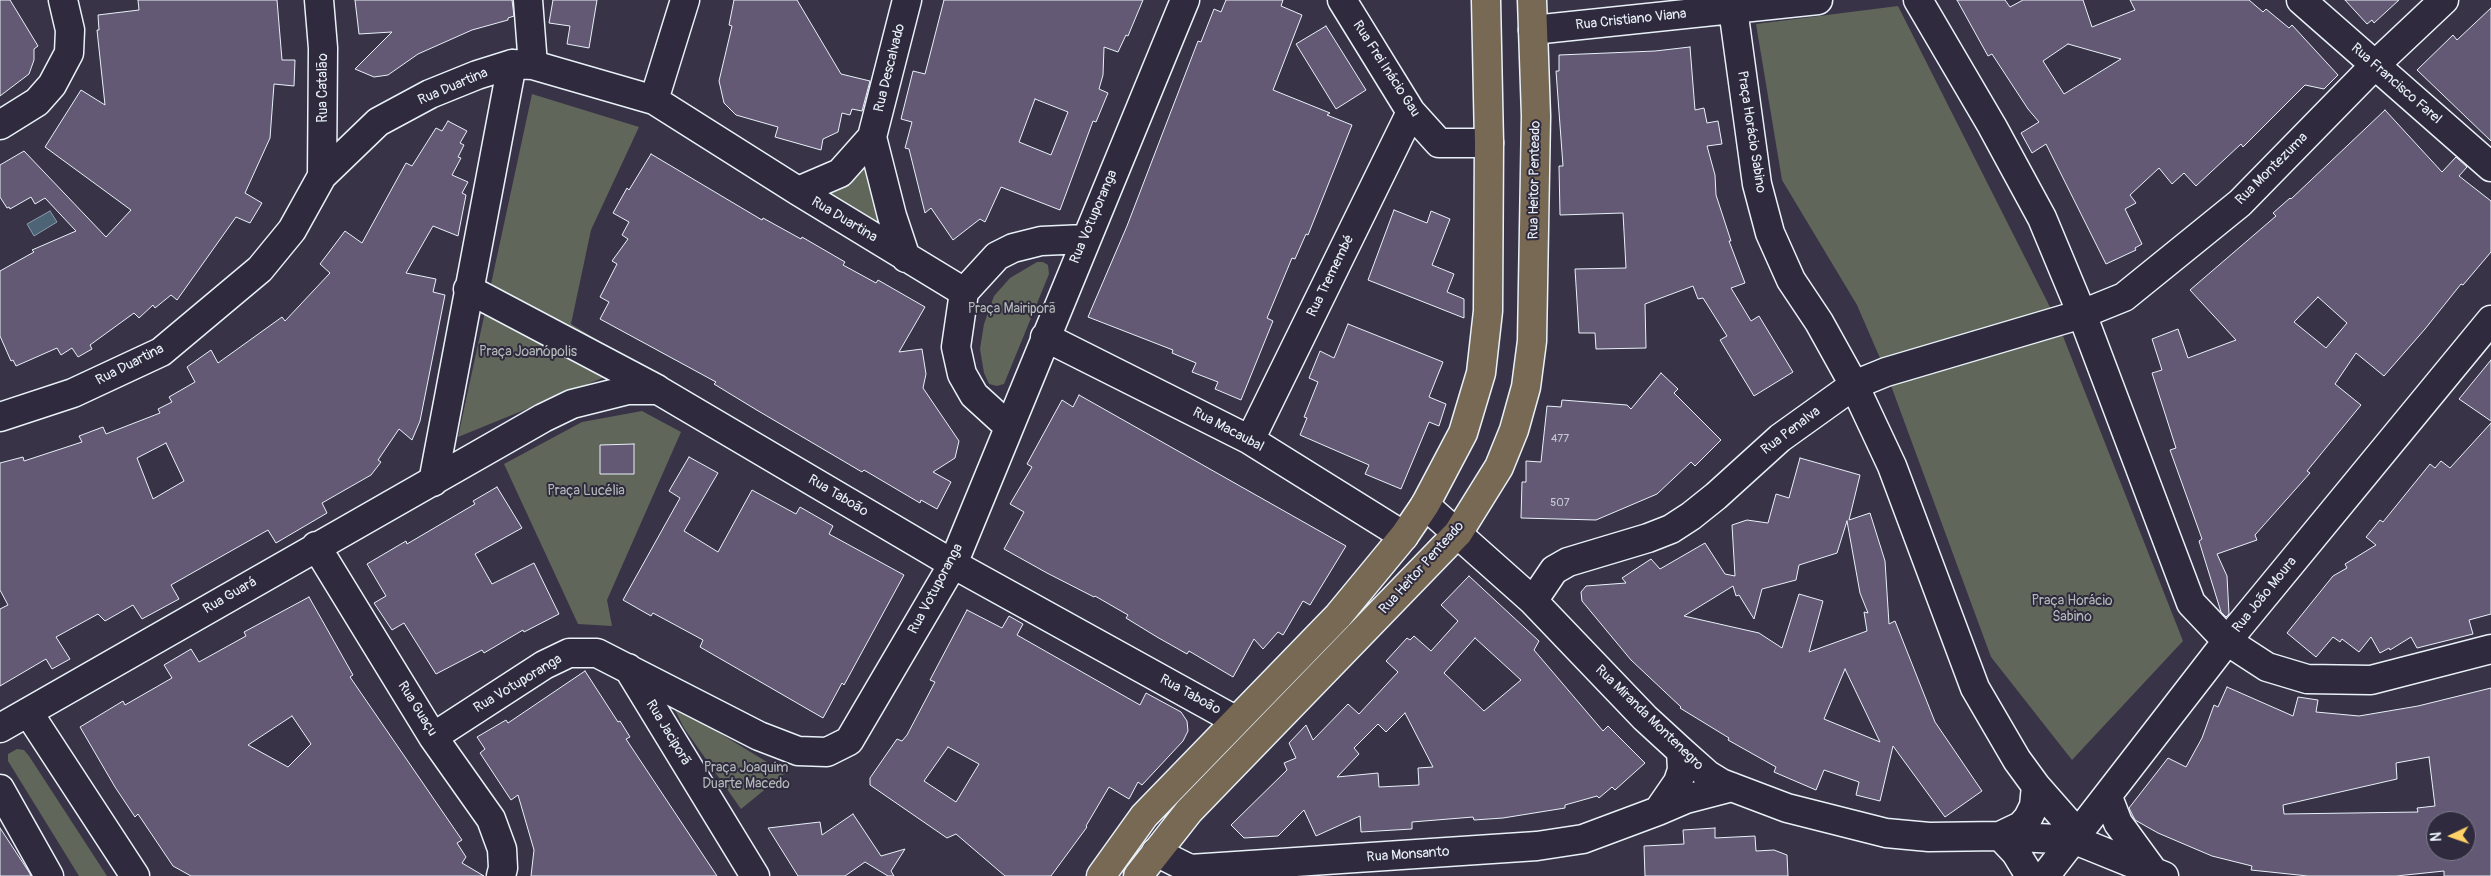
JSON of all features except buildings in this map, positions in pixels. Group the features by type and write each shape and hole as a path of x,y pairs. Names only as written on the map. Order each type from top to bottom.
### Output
{"main road":[{"path":"1101,876 1144,816 1235,720 1338,616 1404,536 1425,506 1463,433 1481,373 1488,311 1489,143 1486,0"},
{"name":"Rua Heitor Penteado","path":"1138,876 1189,811 1458,533 1499,468 1514,430 1526,387 1532,341 1536,116 1532,0"}],"street":[{"path":"0,126 37,102 52,85 69,52 70,30 63,0"},
{"name":"Rua Catalão","path":"319,0 323,48 322,176"},
{"path":"433,482 468,288 523,65 528,0"},
{"path":"654,100 684,0"},
{"name":"Rua Descalvado","path":"798,192 840,173 872,137 907,0"},
{"name":"Rua Votuporanga","path":"433,737 544,665 569,654 596,653 758,736 798,751 827,752 849,741 953,564 1008,426 1185,0"},
{"name":"Rua Frei Inácio Gau","path":"1342,0 1411,112 1439,143 1489,143"},
{"name":"Rua Cristiano Viana","path":"1533,30 1818,0"},
{"path":"1918,0 1992,126 2042,218 2082,314 2191,603 2227,641 2267,667 2308,679 2371,680 2491,649"},
{"name":"Rua Francisco Farel","path":"2301,0 2491,167"},
{"name":"Rua Montezuma","path":"2082,314 2124,297 2240,203 2374,66 2444,0"},
{"name":"Praça Horácio Sabino","path":"1733,9 1757,184 1770,233 1792,280 1819,322 1854,385 1892,466 1975,688 2012,754 2077,837 2158,874"},
{"name":"Rua Duartina","path":"0,418 73,393 161,352 260,269 292,230 322,176 378,122 430,94 477,75 523,65 654,100 798,192 964,292"},
{"name":"Rua Tremembé","path":"1250,440 1411,112"},
{"name":"Rua Descalvado","path":"872,137 892,216 906,258"},
{"path":"1008,426 974,395 962,374 956,347 964,292 997,256 1013,248 1041,241 1085,239"},
{"path":"468,288 658,390"},
{"name":"Rua Penalva","path":"1533,600 1554,570 1568,562 1648,538 1671,529 1691,516 1780,438 1854,385 1886,372 2082,314"},
{"name":"Rua João Moura","path":"2045,876 2227,641 2491,320"},
{"name":"Rua Macaubal","path":"1045,337 1250,440 1404,536"},
{"path":"433,482 543,418 572,404 628,390 658,390"},
{"name":"Rua Taboão","path":"658,390 953,564 1235,720"},
{"name":"Rua Guará","path":"0,728 316,546 433,482"},
{"name":"Rua Miranda Montenegro","path":"1425,506 1533,600 1645,718 1708,775 1787,808 1886,832 1929,837 2077,837"},
{"name":"Rua Guaçu","path":"316,546 433,737 491,819 502,849 503,868 501,876"},
{"name":"Rua Jaciporã","path":"628,668 754,876"},
{"path":"28,712 135,876"},
{"path":"1658,811 1678,782 1682,770 1681,751"},
{"name":"Rua Monsanto","path":"1156,852 1190,869 1537,846 1583,839 1686,799 1732,786"},
{"path":"2030,876 2016,853 2000,836 2021,826 2028,818 2037,796 2036,786"},
{"path":"0,789 49,876"},
{"name":"Praça Horácio Sabino","path":"2108,797 2118,823 2158,874"}],"green space":[{"name":"Praça Horácio Sabino","path":"1898,6 2057,321 2183,641 2072,760 1991,657 1886,372 1857,305 1782,180 1756,24"},
{"name":"Praça Joanópolis","path":"532,94 639,127 591,230 571,324 637,364 458,437"},
{"path":"867,160 886,234 825,192"},
{"name":"Praça Mairiporã","path":"1037,262 1043,262 1048,265 1049,274 1004,384 997,386 989,384 984,373 980,349 984,324 994,296 1010,278"},
{"name":"Praça Lucélia","path":"642,411 681,432 607,600 612,626 578,624 504,464 582,422"},
{"name":"Praça Joaquim Duarte Macedo","path":"673,706 785,773 741,809 684,728"},
{"path":"17,749 24,750 29,756 107,876 79,876 8,761 8,754"}],"water":[{"path":"50,211 57,222 34,236 27,224"}]}
